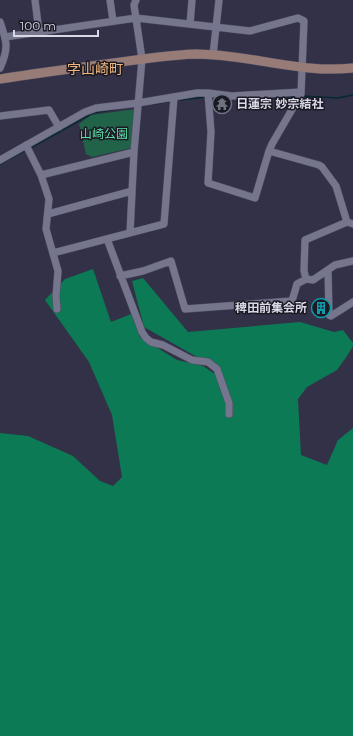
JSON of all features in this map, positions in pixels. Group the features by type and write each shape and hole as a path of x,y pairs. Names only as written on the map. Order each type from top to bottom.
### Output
{"street":[{"path":"35,0 39,32"},
{"path":"110,0 113,21"},
{"path":"130,233 134,152 142,59 134,6 136,0"},
{"path":"190,24 192,0"},
{"path":"213,55 219,0"},
{"path":"5,37 136,18 250,31 298,18 304,21 300,95 272,144 255,198 208,183 211,132 208,96"},
{"path":"0,22 7,48 0,68"},
{"path":"0,79 142,59 189,55 213,55 302,67 330,69 353,68"},
{"path":"0,160 91,109 197,93 208,96 300,95"},
{"path":"53,253 164,224 174,97"},
{"path":"0,116 49,110 59,127"},
{"path":"26,145 41,175 49,199 46,229 58,271 56,296 57,310"},
{"path":"269,151 322,167 336,186 350,223 305,240 304,271 306,279"},
{"path":"41,175 134,152"},
{"path":"48,214 132,191"},
{"path":"107,239 142,332 146,338 151,342 163,345 192,360 208,362 217,369 228,403 229,414"},
{"path":"120,276 143,271 171,261 185,309 292,301 297,284 306,279 313,280 335,265 353,261"},
{"path":"328,270 329,315 331,316 353,302"}],"green space":[{"name":"山崎公園","path":"136,109 133,145 131,148 92,157 86,154 79,124 91,115"},
{"path":"93,269 111,322 131,314 140,337 177,360 203,366 215,374 220,370 144,327 132,281 143,278 188,332 300,322 334,332 343,330 353,343 353,346 337,370 307,387 298,399 301,455 327,465 338,440 353,428 353,736 0,736 0,433 28,436 73,456 100,481 113,486 122,477 112,415 89,362 45,300 65,279"}],"waterway":[{"path":"303,96 338,98 353,95"},
{"path":"238,99 245,100 298,96"},
{"path":"180,100 206,97"},
{"path":"154,104 170,101"},
{"path":"32,147 93,113 117,109"},
{"path":"0,164 24,151"}],"place":[{"name":"日蓮宗 妙宗結社","path":"222,104"},
{"name":"稗田前集会所","path":"321,308"}],"district":[{"name":"字山崎町","path":"95,69"}]}
